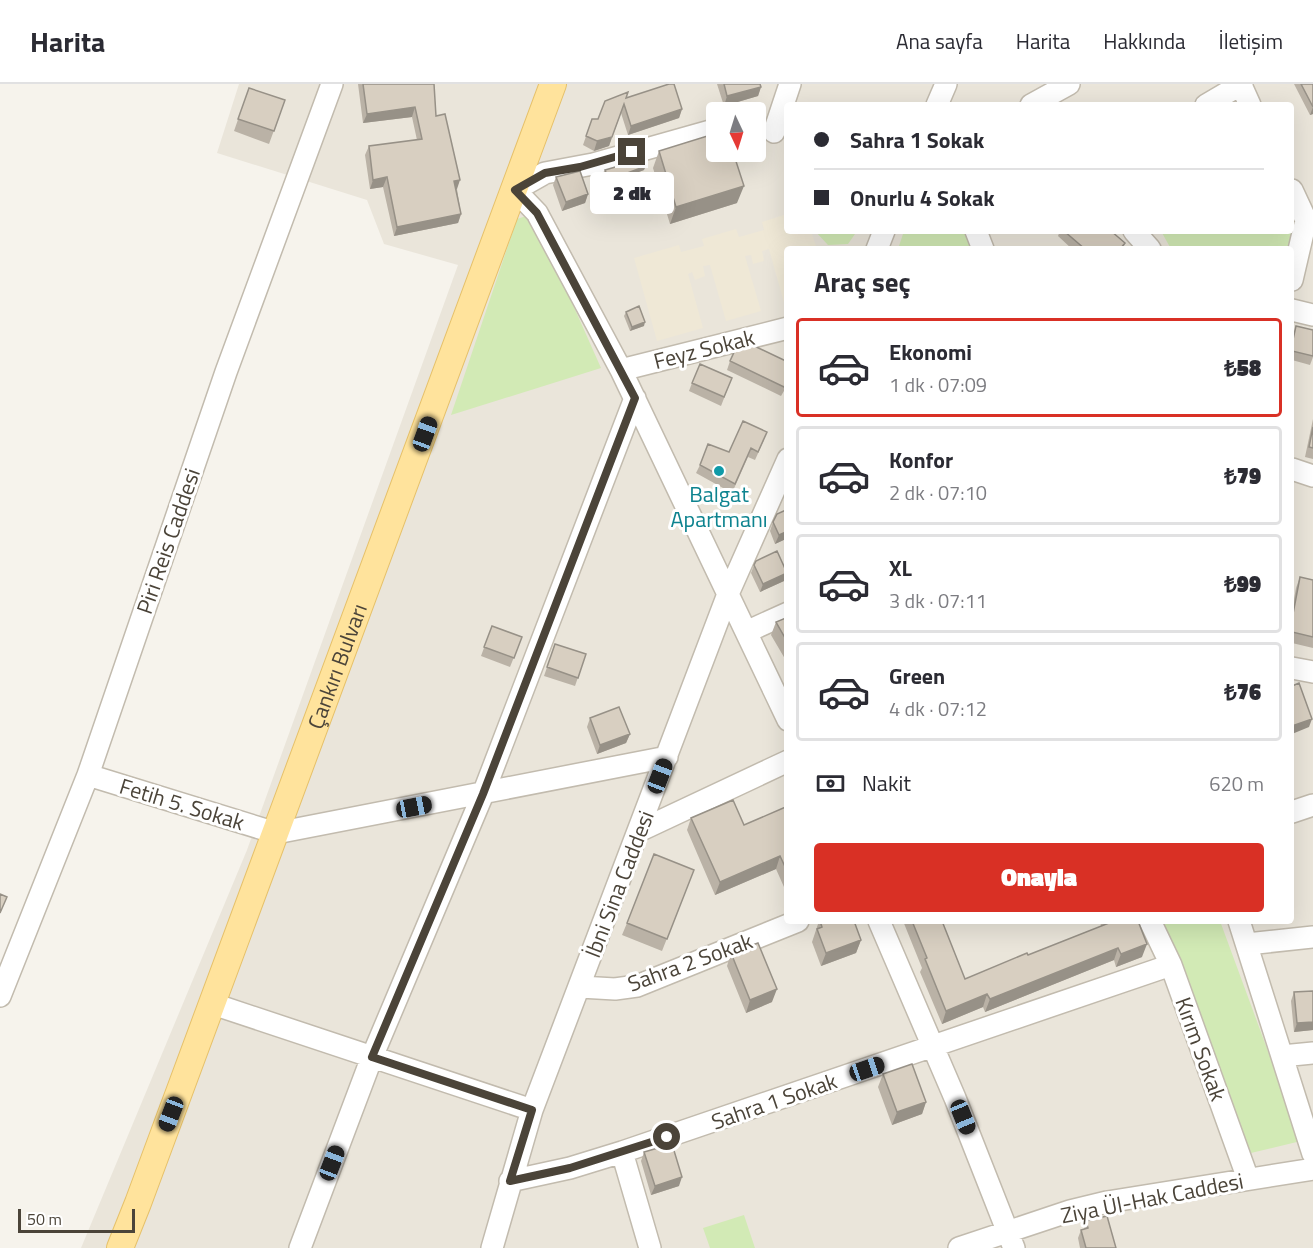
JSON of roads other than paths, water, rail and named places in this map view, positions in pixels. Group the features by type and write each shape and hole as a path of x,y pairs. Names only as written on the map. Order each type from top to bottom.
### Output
{"main road":[{"name":"Çankırı Bulvarı","path":"120,1248 213,1004 553,84"}],"street":[{"name":"Piri Reis Caddesi","path":"0,996 88,775 226,372 332,84"},
{"path":"772,132 790,84"},
{"path":"938,102 946,84"},
{"path":"1042,98 1069,84"},
{"path":"1211,102 1241,84 1249,102"},
{"path":"706,132 593,164 545,173 515,190 537,213 621,370 784,712"},
{"path":"1294,193 1309,219 1294,273"},
{"path":"1137,234 1147,246"},
{"path":"1294,310 1313,315"},
{"name":"Feyz Sokak","path":"621,370 784,329"},
{"path":"300,1248 372,1057 483,794 635,398"},
{"name":"İbni Sina Caddesi","path":"492,1248 532,1110 728,594 784,468"},
{"path":"1294,470 1313,476"},
{"path":"746,632 784,615"},
{"path":"1294,668 1313,672"},
{"path":"276,833 667,757"},
{"path":"639,831 784,762"},
{"name":"Fetih 5. Sokak","path":"88,775 276,833"},
{"path":"1294,812 1313,805"},
{"name":"Sahra 2 Sokak","path":"580,987 615,989 637,986 791,924"},
{"path":"880,924 934,1047 1011,1240"},
{"name":"Kırım Sokak","path":"1151,924 1171,965 1248,1179"},
{"path":"1240,924 1313,1154"},
{"path":"1247,944 1313,937"},
{"name":"Sahra 1 Sokak","path":"510,1181 570,1168 622,1152 1171,965"},
{"path":"213,1004 532,1110"},
{"path":"1282,1056 1313,1053"},
{"path":"622,1152 650,1248"},
{"name":"Ziya Ül-Hak Caddesi","path":"959,1248 1011,1240 1070,1211 1107,1202 1313,1169"}],"place":[{"name":"Balgat Apartmanı","path":"719,471"}]}
